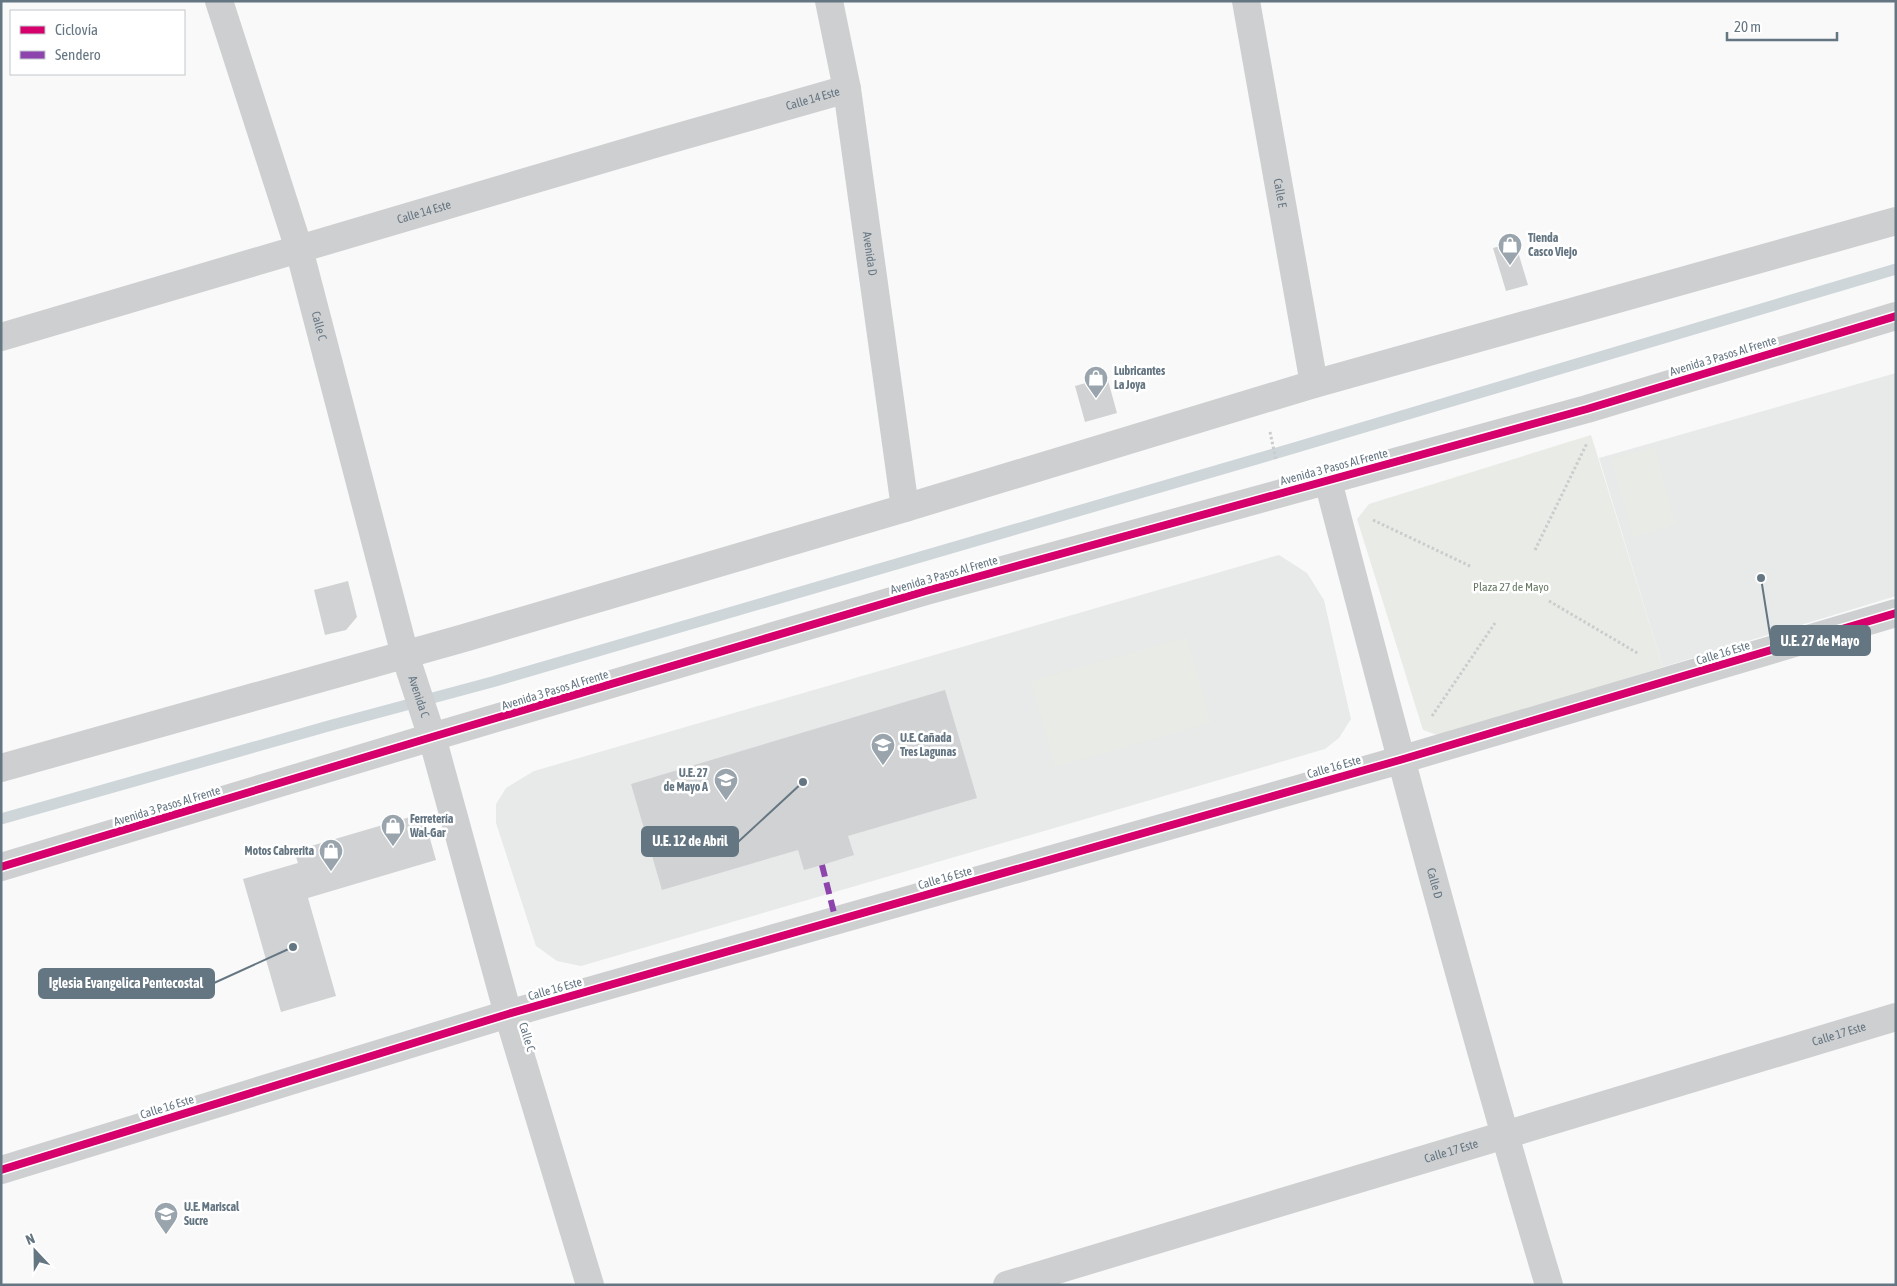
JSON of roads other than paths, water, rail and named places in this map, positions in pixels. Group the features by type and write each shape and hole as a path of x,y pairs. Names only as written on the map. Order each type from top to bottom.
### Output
{"street":[{"name":"Calle C","path":"218,1 298,249 409,667"},
{"name":"Avenida D","path":"830,1 847,89 905,508"},
{"name":"Calle E","path":"1246,1 1314,384"},
{"name":"Calle 14 Este","path":"1,337 651,144 847,89"},
{"path":"1,768 409,667 905,508 1314,384 1896,221"},
{"name":"Avenida 3 Pasos Al Frente","path":"1,867 429,730 1587,409 1896,316"},
{"name":"Calle D","path":"1328,481 1400,760 1504,1135 1550,1285"},
{"name":"Calle 16 Este","path":"1,1170 508,1014 1400,760 1896,613"},
{"name":"Avenida C","path":"409,667 429,730"},
{"name":"Calle C","path":"429,730 508,1014 590,1285"},
{"name":"Calle 17 Este","path":"1007,1285 1896,1017"}],"waterway":[{"path":"1,819 332,725 492,682 1294,448 1896,269"}],"place":[{"name":"Tienda Casco Viejo","path":"1510,266"},
{"name":"Lubricantes La Joya","path":"1096,399"},
{"name":"U.E. 27 de Mayo","path":"1761,578"},
{"name":"U.E. Cañada Tres Lagunas","path":"883,766"},
{"name":"U.E. 12 de Abril","path":"803,782"},
{"name":"U.E. 27 de Mayo A","path":"726,801"},
{"name":"Ferretería Wal-Gar","path":"393,847"},
{"name":"Motos Cabrerita","path":"331,872"},
{"name":"Iglesia Evangelica Pentecostal","path":"293,947"},
{"name":"U.E. Mariscal Sucre","path":"166,1235"}],"park label":[{"name":"Plaza 27 de Mayo","path":"1511,587"}]}
